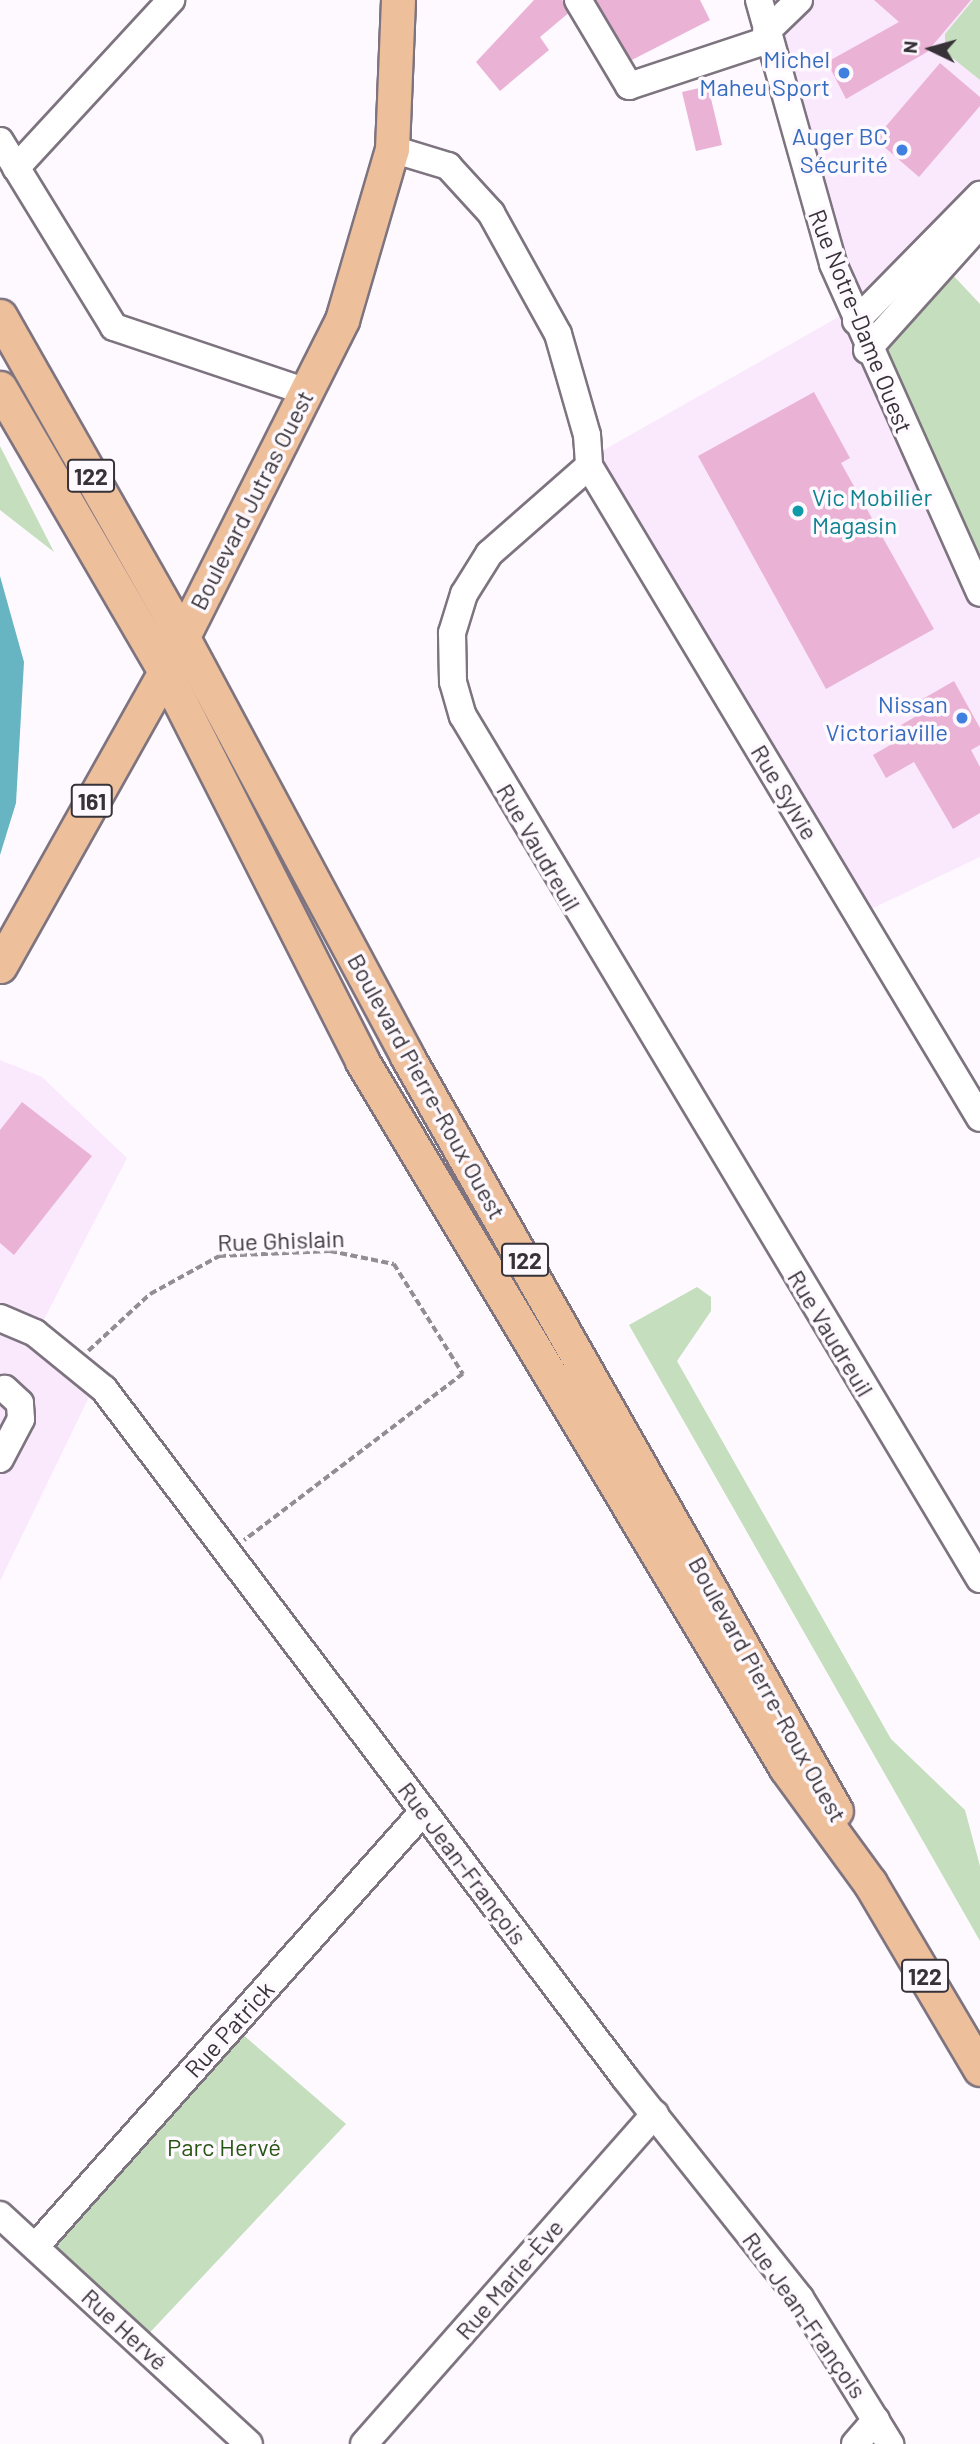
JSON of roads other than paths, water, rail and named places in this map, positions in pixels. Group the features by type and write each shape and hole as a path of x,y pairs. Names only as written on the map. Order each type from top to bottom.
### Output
{"main road":[{"name":"Boulevard Jutras Ouest","path":"0,966 165,671 307,392 357,277 392,149 398,0"},
{"name":"Boulevard Pierre-Roux Ouest","path":"0,316 182,636 407,1056 810,1756 870,1883"},
{"name":"Boulevard Pierre-Roux Ouest","path":"0,388 165,671 362,1061 786,1768 870,1883"},
{"name":"122","path":"870,1883 980,2069"}],"street":[{"path":"16,168 172,0"},
{"path":"578,0 629,86 767,36 799,0"},
{"name":"Rue Notre-Dame Ouest","path":"759,0 799,161 856,321 980,593"},
{"path":"0,141 114,327 307,392"},
{"path":"392,149 448,166 505,235 532,280 576,386 589,466"},
{"path":"856,321 980,195"},
{"path":"867,350 980,224"},
{"name":"Rue Sylvie","path":"589,466 980,1118"},
{"name":"Rue Vaudreuil","path":"589,466 489,554 464,594 452,633 453,682 463,716 980,1580"},
{"name":"Rue Jean-François","path":"0,1318 35,1333 104,1389 423,1812 800,2298 890,2444"},
{"path":"0,1459 21,1419 20,1404 5,1389"},
{"name":"Rue Patrick","path":"36,2246 423,1812"},
{"name":"Rue Marie-Ève","path":"364,2444 655,2114"},
{"name":"Rue Hervé","path":"0,2215 249,2444"},
{"path":"855,2444 876,2420"}],"water":[{"path":"0,576 24,662 16,803 0,855"}],"place":[{"name":"Michel Maheu Sport","path":"844,73"},
{"name":"Auger BC Sécurité","path":"902,150"},
{"name":"Vic Mobilier Magasin","path":"798,511"},
{"name":"Nissan Victoriaville","path":"962,718"}],"park label":[{"name":"Parc Hervé","path":"224,2147"}]}
